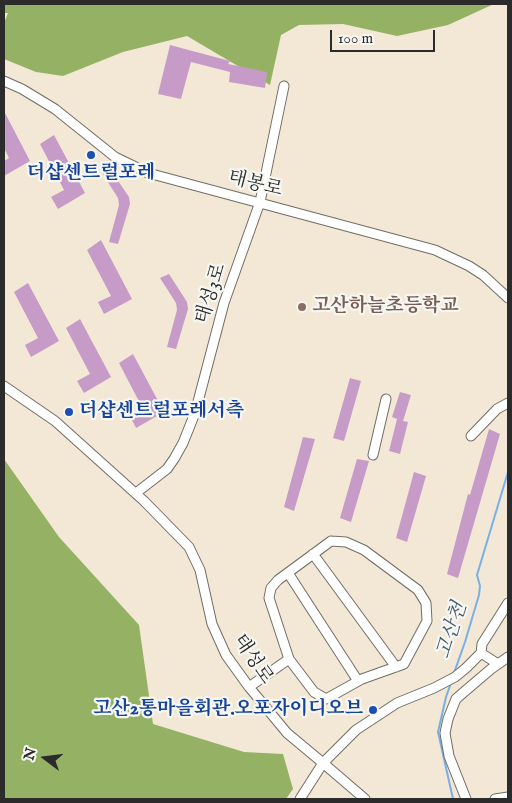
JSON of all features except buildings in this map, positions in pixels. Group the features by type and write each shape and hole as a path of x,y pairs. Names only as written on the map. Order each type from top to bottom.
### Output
{"street":[{"name":"태봉로","path":"4,81 55,109 115,157 133,167 159,178 260,202 435,250 469,266 483,275 508,298"},
{"name":"태성3로","path":"136,493 167,469 183,443 195,412 224,303 260,202 284,86"},
{"name":"태성로","path":"4,386 55,421 136,493 189,547 200,570 212,624 226,655 249,687 287,733 365,799"},
{"path":"373,455 386,399"},
{"path":"471,436 497,409 508,403"},
{"path":"331,541 346,542 364,550 418,590 426,603 427,621 404,664 358,681 326,699 314,692 289,659 269,598 272,588 278,580 313,554 331,541"},
{"path":"313,554 396,667"},
{"path":"288,573 358,681"},
{"path":"300,799 322,763 356,730 397,703 447,681 466,668 481,653 482,644 508,603"},
{"path":"481,653 498,664"},
{"path":"466,799 449,756 445,733 448,718 456,699 508,658"},
{"path":"249,687 289,659"},
{"path":"495,799 508,797"}],"green space":[{"path":"4,4 494,4 448,25 397,36 343,24 299,25 281,35 270,85 187,36 123,52 63,76 36,72 4,59 4,23 8,13 4,13"},
{"path":"4,459 59,537 139,625 153,724 244,752 283,754 293,789 286,799 4,799"}],"waterway":[{"name":"고산천","path":"454,673 479,595 480,586 477,575 508,472"},
{"name":"고산천","path":"451,683 438,732 453,799"}],"place":[{"name":"더샵센트럴포레","path":"91,155"},
{"name":"고산하늘초등학교","path":"302,307"},
{"name":"더샵센트럴포레서측","path":"69,412"},
{"name":"고산2통마을회관.오포자이디오브","path":"373,710"}]}
